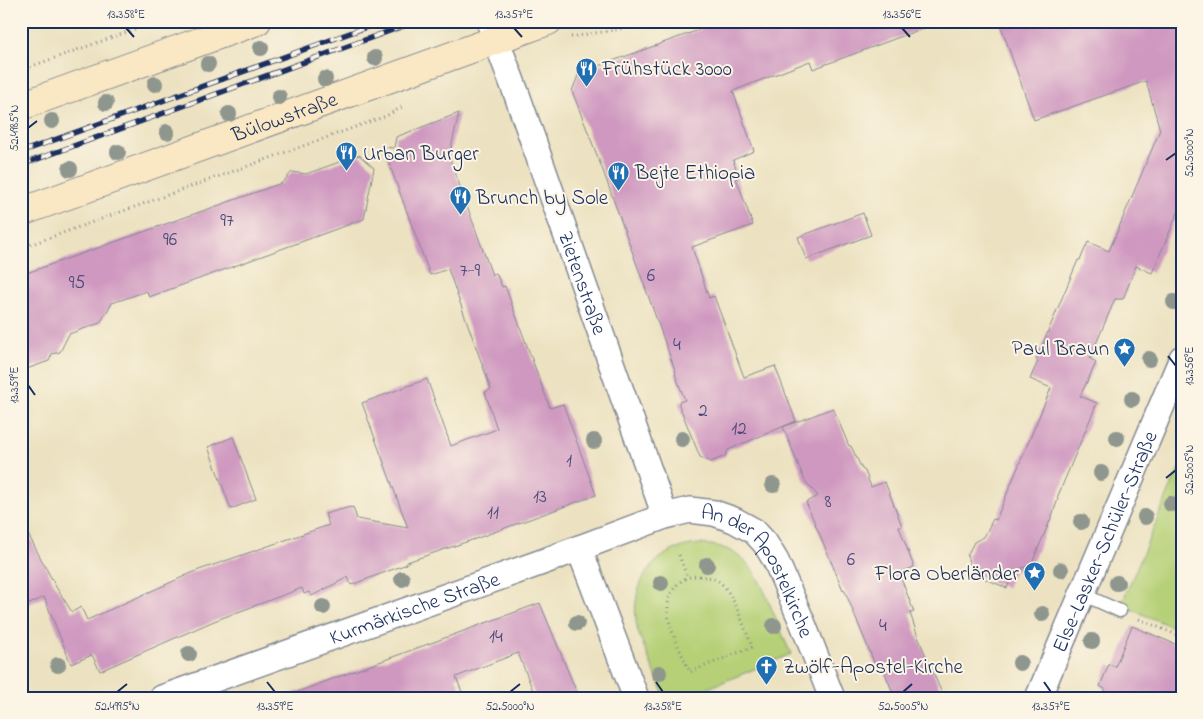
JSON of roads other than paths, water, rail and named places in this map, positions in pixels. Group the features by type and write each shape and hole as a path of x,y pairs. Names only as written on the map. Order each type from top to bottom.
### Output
{"main road":[{"path":"21,106 257,21"},
{"name":"Bülowstraße","path":"21,212 492,31 548,21"}],"street":[{"name":"Zietenstraße","path":"492,31 517,95 665,516"},
{"name":"Else-Lasker-Schüler-Straße","path":"1038,698 1182,358"},
{"name":"An der Apostelkirche","path":"665,516 690,510 714,513 734,520 754,531 765,543 776,561 832,698"},
{"name":"Kurmärkische Straße","path":"162,698 665,516"},
{"path":"579,548 636,698"}],"lane":[{"path":"1082,594 1120,611"}],"railway":[{"path":"21,152 383,21"},
{"path":"21,165 417,21"}],"place":[{"name":"Frühstück 3000","path":"586,87"},
{"name":"Urban Burger","path":"347,172"},
{"name":"Bejte Ethiopia","path":"619,191"},
{"name":"Brunch by Sole","path":"460,216"},
{"name":"Paul Braun","path":"1125,367"},
{"name":"Flora Oberländer","path":"1035,592"},
{"name":"Zwölf-Apostel-Kirche","path":"767,685"}]}
